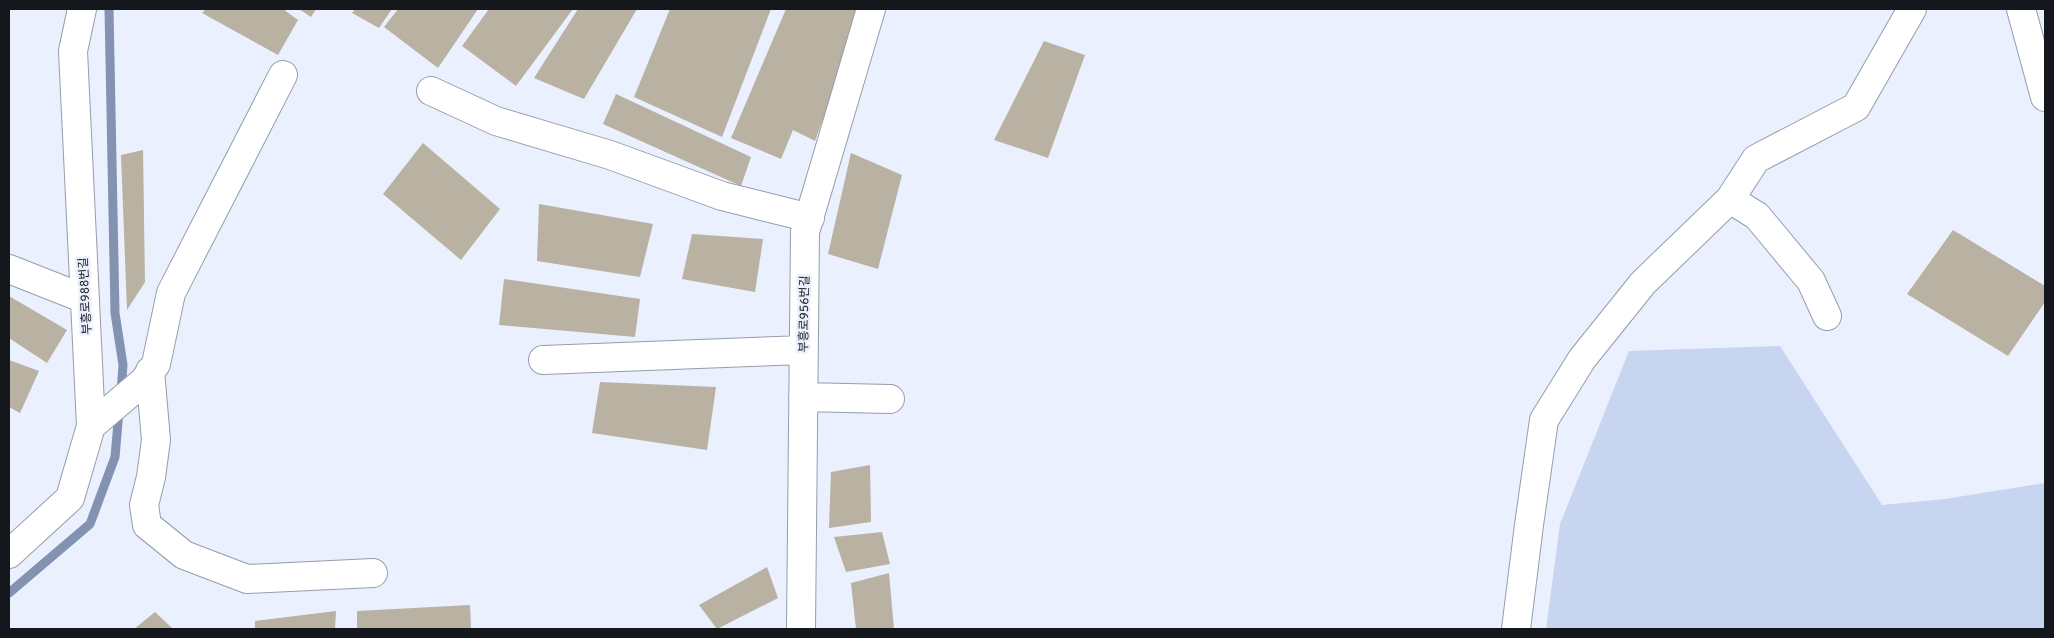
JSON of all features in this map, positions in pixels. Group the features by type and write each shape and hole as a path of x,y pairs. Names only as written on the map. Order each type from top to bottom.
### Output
{"street":[{"name":"부흥로988번길","path":"9,554 70,498 91,426 73,51 82,9"},
{"name":"부흥로956번길","path":"800,629 805,232 871,9"},
{"path":"1516,629 1528,524 1544,420 1582,359 1643,283 1730,199 1756,159 1856,106 1912,9"},
{"path":"2021,9 2045,97"},
{"path":"91,426 147,376 156,364 171,293 282,76"},
{"path":"431,92 496,121 610,155 722,196 810,218"},
{"path":"1730,199 1758,216 1811,281 1827,316"},
{"path":"9,269 85,299"},
{"path":"543,360 804,350"},
{"path":"147,376 156,440 151,477 144,504 147,525 184,554 247,579 373,573"},
{"path":"803,397 890,399"}],"shaded area":[{"path":"1780,346 1882,505 1945,499 2045,483 2045,629 1546,629 1560,524 1629,351"}],"building":[{"path":"206,9 283,9 298,20 278,55 202,13"},
{"path":"299,9 316,9 311,17"},
{"path":"355,9 392,9 379,28 352,13"},
{"path":"398,9 478,9 438,68 384,27"},
{"path":"489,9 573,9 516,86 462,46"},
{"path":"578,9 637,9 584,99 534,78"},
{"path":"670,9 771,9 722,137 634,97"},
{"path":"786,9 863,9 815,141 793,130 781,159 731,138"},
{"path":"1044,41 1085,55 1048,158 994,140"},
{"path":"616,94 751,157 741,186 603,124"},
{"path":"423,143 500,209 461,260 383,194"},
{"path":"143,150 145,282 127,310 121,155"},
{"path":"851,153 902,175 878,269 828,254"},
{"path":"539,204 653,224 640,277 537,261"},
{"path":"1953,230 2045,286 2045,302 2008,356 1907,294"},
{"path":"692,234 763,239 755,292 682,279"},
{"path":"504,279 640,299 635,337 499,325"},
{"path":"9,296 67,330 47,363 9,338"},
{"path":"9,360 39,371 20,413 9,407"},
{"path":"600,382 716,387 707,450 592,433"},
{"path":"870,465 871,522 829,528 831,472"},
{"path":"882,532 890,564 846,572 834,537"},
{"path":"767,567 778,598 717,629 699,605"},
{"path":"889,573 894,629 856,629 851,583"},
{"path":"470,605 471,629 357,629 357,611"},
{"path":"336,611 335,629 255,629 255,621"},
{"path":"155,612 173,629 134,629"}],"waterway":[{"path":"109,9 115,313 123,365 121,393"},
{"path":"9,593 90,524 115,457 119,411"}]}
